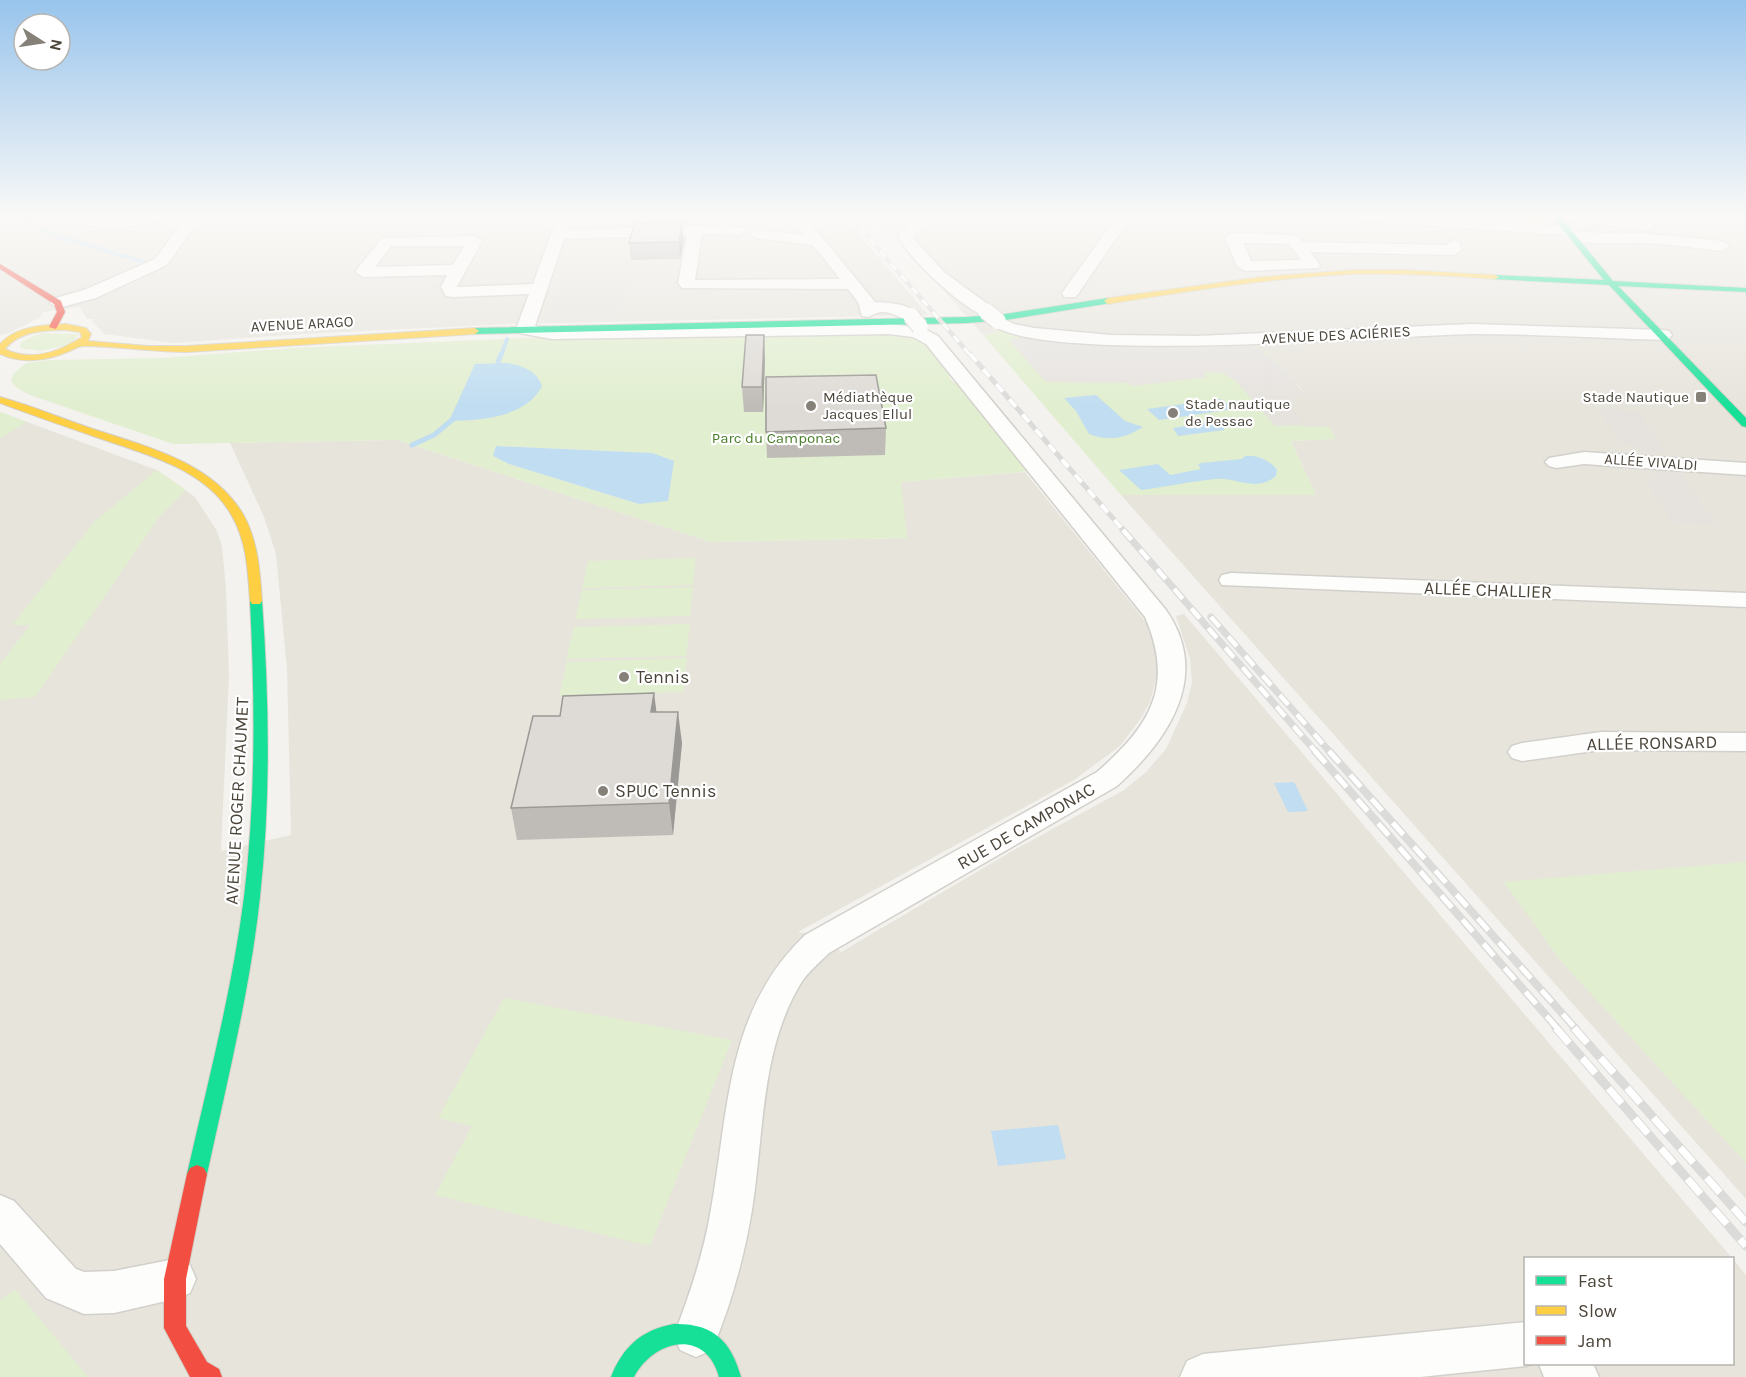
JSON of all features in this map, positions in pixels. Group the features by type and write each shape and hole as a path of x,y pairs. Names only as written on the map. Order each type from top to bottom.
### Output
{"main road":[{"path":"21,279 58,303 61,312 53,327"},
{"name":"AVENUE ARAGO","path":"81,343 148,349 186,349 525,329 982,319 1254,279"},
{"name":"AVENUE ARAGO","path":"1555,279 1746,290"},
{"path":"1608,279 1745,421"},
{"path":"53,327 83,330 87,334 81,343 59,352 18,357 2,352 0,347 20,334 53,327"},
{"path":"0,368 18,357"},
{"name":"AVENUE ROGER CHAUMET","path":"0,400 168,459 194,472 210,483 231,504 249,542 253,565 261,674 257,831 252,897 241,969 175,1279 175,1328 199,1370 211,1377"},
{"path":"622,1377 634,1355 648,1343 663,1335 680,1332 710,1341 721,1352 730,1377"}],"street":[{"path":"58,303 90,294 123,279"},
{"path":"453,279 449,287 452,292 539,290"},
{"path":"543,279 525,329 552,334 889,329 916,325"},
{"path":"687,279 688,285 852,284"},
{"path":"848,279 866,301 868,309 897,309 916,325"},
{"name":"AVENUE DES ACIÉRIES","path":"943,279 998,320 1035,333 1111,339 1196,341 1472,329 1663,335"},
{"path":"1070,293 1080,279"},
{"name":"RUE DE CAMPONAC","path":"696,1335 715,1285 724,1250 748,1083 758,1042 767,1016 790,972 817,944 1107,779 1131,760 1160,721 1172,681 1171,654 1165,628 1157,615 940,347 916,325"},
{"name":"ALLÉE VIVALDI","path":"1556,462 1584,458 1746,469"},
{"name":"ALLÉE CHALLIER","path":"1231,580 1746,600"},
{"name":"ALLÉE RONSARD","path":"1522,752 1601,741 1746,742"},
{"path":"0,1214 61,1284 84,1293 114,1292 175,1279"},
{"path":"1203,1377 1524,1344"},
{"path":"1562,1365 1576,1377"}],"shaded area":[{"path":"0,279 897,279 928,315 511,324 174,343 104,334 92,321 94,319 87,319 80,307 43,312 41,317 0,335"},
{"path":"561,279 630,279 619,318 587,322 546,321"},
{"path":"934,279 1746,279 1746,1199 1121,495 1316,495 1291,441 1336,439 1329,427 1298,427 1285,401 1302,390 1296,383 1196,341 1009,328 984,336"},
{"path":"1026,336 1252,343 1300,382 1296,384 1305,395 1286,402 1306,425 1275,426 1237,382 1223,373 1203,372 1207,377 1133,386 1127,383 1046,382 1009,340"},
{"path":"1598,409 1638,411 1667,453 1643,453 1637,446 1622,445"},
{"path":"0,412 157,470 195,497 217,531 222,546 226,589 229,675 221,851 291,835 287,669 276,554 264,517 230,443 397,440 711,542 906,538 900,482 1025,472 1150,627 1158,659 1157,675 1150,702 1142,717 1120,746 1074,780 798,932 824,936 841,952 1014,850 1124,790 1146,772 1166,749 1187,703 1192,682 1190,659 1176,616 1184,614 1731,1257 1524,1257 1524,1365 1734,1365 1734,1260 1746,1275 1746,1377 0,1377"},
{"path":"1652,470 1681,474 1717,525 1672,522 1644,477 1656,478"}],"green space":[{"name":"Stade nautique de Pessac","path":"1009,328 1027,333 1250,340 1300,382 1296,384 1305,395 1286,402 1306,425 1301,427 1329,427 1336,439 1291,441 1316,495 1121,495 984,336"},
{"path":"41,333 79,334 70,345 40,351 20,348 21,342"},
{"name":"Parc du Camponac","path":"905,334 922,340 951,371 949,377 953,382 966,388 1032,471 901,482 907,538 711,542 397,440 173,444 30,395 17,388 11,381 13,374 26,363 50,360 163,358 292,348 550,337","holes":["496,446 652,453 639,504 509,464 493,456"]},
{"path":"0,412 27,422 0,438"},
{"path":"157,470 186,490 160,516 35,697 0,700 0,664 30,625 12,625 95,521"},
{"path":"696,558 693,585 582,588 588,561"},
{"name":"Tennis","path":"693,587 690,616 575,619 582,590"},
{"name":"Tennis","path":"690,624 686,656 566,659 574,627"},
{"name":"Tennis","path":"687,658 683,692 559,696 567,662"},
{"path":"1746,862 1746,1163 1560,960 1504,882"},
{"path":"504,998 732,1040 650,1246 435,1195 472,1126 438,1118"},
{"path":"15,1289 88,1377 0,1377 0,1301"}],"water":[{"path":"507,363 533,372 542,386 534,397 525,405 502,415 475,420 449,421 475,364"},
{"path":"1096,395 1125,421 1143,427 1117,438 1104,438 1089,434 1076,411 1064,398"},
{"path":"1221,399 1234,409 1159,420 1147,409"},
{"path":"1217,421 1224,426 1224,430 1178,436 1173,428"},
{"path":"496,446 652,453 674,461 668,501 639,504 509,464 493,456"},
{"path":"1245,456 1259,457 1267,461 1277,470 1276,476 1268,481 1254,484 1216,479 1141,490 1119,470 1158,464 1170,475 1201,469 1198,464 1201,463 1242,459"},
{"path":"1294,782 1308,811 1288,812 1274,783"},
{"path":"1058,1125 1066,1159 998,1166 991,1131"}],"building":[{"path":"746,335 764,335 762,387 742,387"},
{"path":"876,375 886,428 766,432 766,377"},
{"name":"SPUC Tennis","path":"654,693 651,712 678,712 669,803 511,808 533,716 560,716 563,696"}],"waterway":[{"path":"501,356 507,339"},
{"path":"495,371 501,354"},
{"path":"412,445 434,435 458,415"}],"railway":[{"path":"905,279 971,356"},
{"path":"970,354 1124,531"},
{"path":"1123,530 1316,752"},
{"path":"1211,617 1330,752"},
{"path":"1315,751 1558,1029"},
{"path":"1329,751 1576,1029"},
{"path":"1556,1028 1746,1246"},
{"path":"1574,1028 1746,1222"}],"traffic: fast":[{"path":"1539,279 1746,290"},
{"path":"1608,279 1746,424"},
{"path":"475,331 967,320 1005,317 1108,301"},
{"path":"197,1174 235,1002 256,860 261,749 256,601"},
{"path":"622,1377 643,1347 663,1337 685,1334 695,1336 714,1347 722,1355 730,1377"}],"traffic: slow":[{"path":"1108,301 1263,279"},
{"path":"66,327 83,330 87,334 86,338 56,354 44,357 21,358 0,350 21,333 66,327"},
{"path":"81,343 148,349 186,349 475,331"},
{"path":"0,400 153,453 204,479 231,505 243,527 250,551 256,601"}],"traffic: jam":[{"path":"21,279 58,303 61,312 53,327"},
{"path":"197,1174 175,1279 175,1328 199,1370 211,1377"}],"place":[{"name":"Stade Nautique","path":"1701,397"},
{"name":"Médiathèque Jacques Ellul","path":"811,406"},
{"name":"Stade nautique de Pessac","path":"1173,413"},
{"name":"Tennis","path":"624,677"},
{"name":"SPUC Tennis","path":"603,791"}]}
